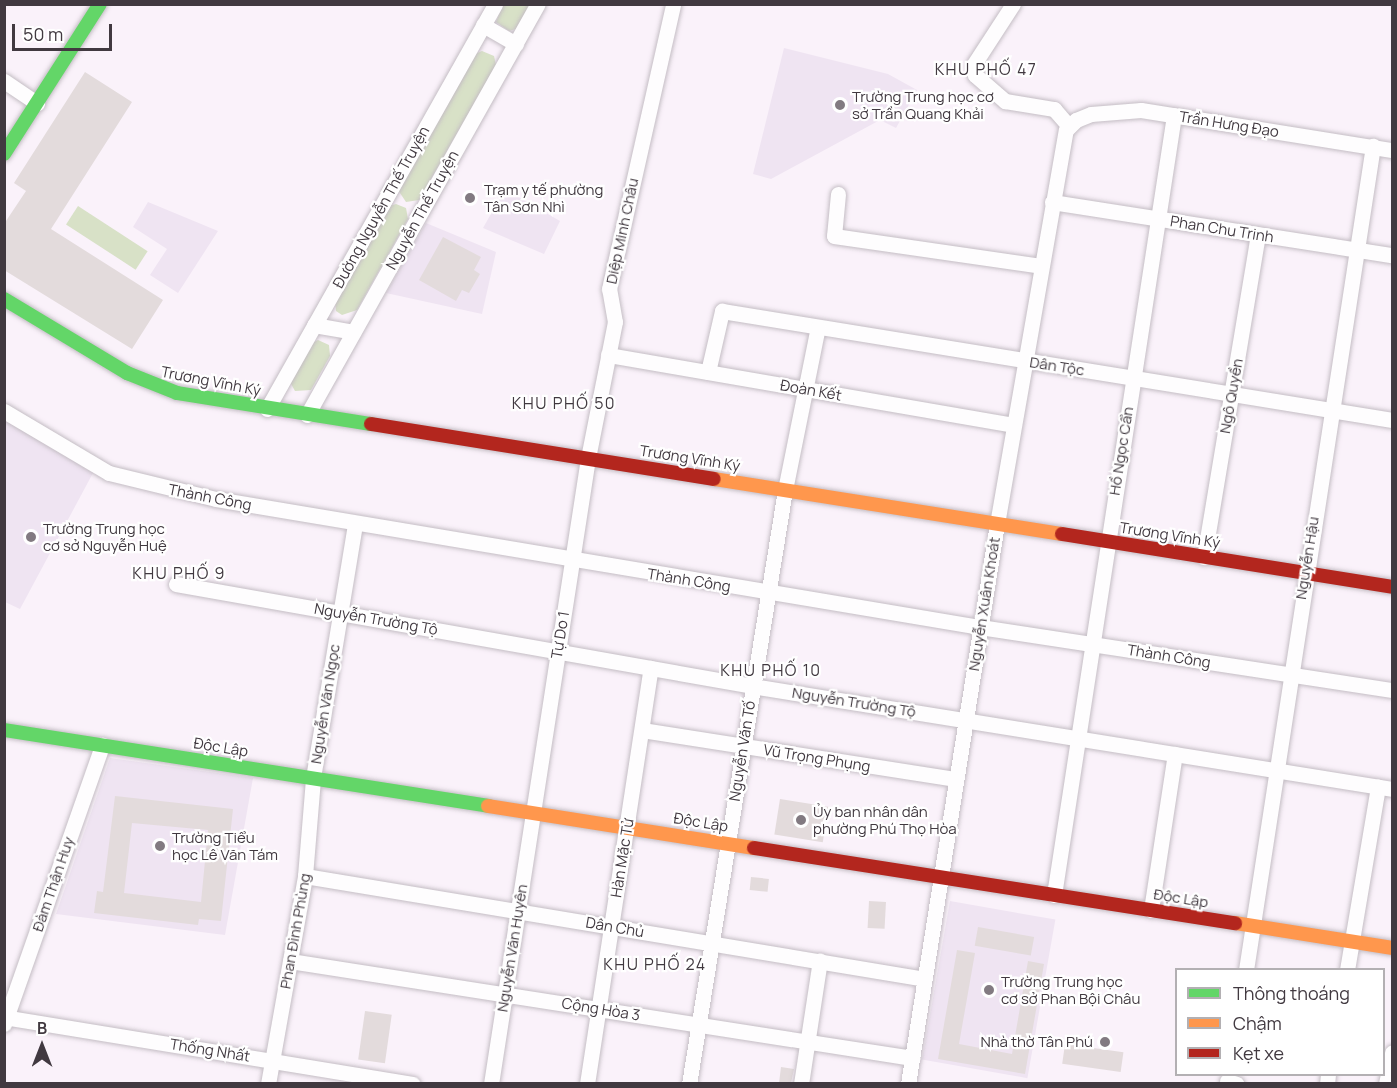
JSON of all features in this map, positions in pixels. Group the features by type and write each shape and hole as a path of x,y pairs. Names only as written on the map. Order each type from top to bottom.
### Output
{"street":[{"path":"4,154 100,4"},
{"name":"Đường Nguyễn Thế Truyện","path":"267,409 495,4"},
{"name":"Nguyễn Thế Truyện","path":"307,415 538,4"},
{"name":"Diệp Minh Châu","path":"588,458 615,322 609,289 673,4"},
{"path":"1013,4 974,64 975,75 1005,100 1054,108 1069,126"},
{"path":"483,25 516,44"},
{"path":"4,81 37,103"},
{"name":"Trần Hưng Đạo","path":"1069,126 1083,117 1108,111 1174,115 1392,150"},
{"name":"Hồ Ngọc Cẩn","path":"1054,895 1174,115"},
{"name":"Nguyễn Xuân Khoát","path":"908,1083 996,524 1052,202 1069,126"},
{"name":"Nguyễn Hậu","path":"1246,968 1305,573 1373,147"},
{"path":"838,194 834,236 1041,266"},
{"name":"Phan Chu Trinh","path":"1052,202 1392,255"},
{"name":"Ngô Quyền","path":"1204,557 1258,234"},
{"name":"Trương Vĩnh Ký","path":"4,299 152,386 267,409 588,458 1392,588"},
{"name":"Dân Tộc","path":"708,372 722,311 1392,420"},
{"path":"314,325 354,332"},
{"name":"Nguyễn Văn Tố","path":"689,1083 785,490 818,327"},
{"name":"Đoàn Kết","path":"608,355 1013,425"},
{"name":"Thành Công","path":"4,411 101,469 124,478 355,523 572,561 1392,690"},
{"name":"Tự Do 1","path":"533,813 588,458"},
{"name":"Nguyễn Văn Ngọc","path":"313,778 355,523"},
{"name":"Nguyễn Trường Tộ","path":"176,584 752,686 1385,788"},
{"name":"Hàn Mặc Tử","path":"587,1083 651,668"},
{"name":"Độc Lập","path":"4,730 1392,948"},
{"name":"Vũ Trọng Phụng","path":"642,730 956,779"},
{"name":"Đàm Thận Huy","path":"5,1019 102,745"},
{"path":"1151,910 1175,754"},
{"name":"Phan Đình Phùng","path":"268,1083 305,876 313,778"},
{"path":"1347,968 1385,788"},
{"name":"Nguyễn Văn Huyên","path":"491,1083 533,813"},
{"name":"Dân Chủ","path":"305,876 519,909 925,979"},
{"path":"801,1083 820,960"},
{"name":"Cộng Hòa 3","path":"290,961 912,1058"},
{"name":"Thống Nhất","path":"5,1019 272,1059 413,1083"},
{"path":"1386,1083 1392,1051"}],"shaded area":[{"name":"Trường Trung học cơ sở Trần Quang Khải","path":"784,48 888,74 917,90 896,128 880,120 771,179 753,174"},
{"path":"505,189 560,221 544,254 483,228"},
{"path":"148,202 218,231 178,293 150,275 167,249 133,227"},
{"path":"426,223 496,252 482,314 386,293"},
{"name":"Trường Trung học cơ sở Nguyễn Huệ","path":"4,420 93,473 20,609 5,602"},
{"name":"Trường Tiểu học Lê Văn Tám","path":"110,758 253,778 225,935 56,914"},
{"name":"Trường Trung học cơ sở Phan Bội Châu","path":"950,901 1055,920 1027,1078 922,1060"}],"green space":[{"path":"503,5 531,5 516,29 509,31 496,22"},
{"path":"482,51 494,56 496,65 419,200 406,202 398,190 475,54"},
{"path":"396,204 406,208 408,219 357,310 342,315 336,311 335,301 389,206"},
{"path":"78,206 148,251 136,270 66,224"},
{"path":"318,340 329,345 330,356 311,390 295,391 290,382 310,344"}],"building":[{"path":"85,72 132,102 51,229 163,300 132,349 4,270 4,224 26,191 14,183"},
{"path":"443,237 481,257 474,270 480,274 469,293 462,290 456,301 419,280"},
{"path":"115,796 233,809 221,921 199,919 198,925 94,913 97,891 103,892","holes":["132,823 208,830 201,902 124,893"]},
{"name":"Ủy ban nhân dân phường Phú Thọ Hòa","path":"780,799 828,807 823,842 774,835"},
{"path":"751,877 769,879 768,892 750,890"},
{"path":"869,901 886,902 885,929 868,928"},
{"path":"978,927 1034,937 1031,956 975,946"},
{"path":"957,950 975,953 959,1044 1012,1054 1028,961 1044,964 1025,1074 938,1059"},
{"path":"365,1011 392,1015 385,1063 358,1060"},
{"path":"1065,1044 1123,1052 1121,1072 1062,1064"},
{"path":"781,1067 794,1069 791,1083 779,1083"}],"traffic: fast":[{"path":"4,154 100,4"},
{"path":"4,299 127,373 177,393 371,424"},
{"path":"4,730 488,806"}],"traffic: slow":[{"path":"714,479 1062,534"},
{"path":"488,806 754,848"},
{"path":"1235,923 1392,948"}],"traffic: jam":[{"path":"371,424 714,479"},
{"path":"1062,534 1392,587"},
{"path":"754,848 1235,923"}],"place":[{"name":"Trường Trung học cơ sở Trần Quang Khải","path":"840,105"},
{"name":"Trạm y tế phường Tân Sơn Nhì","path":"470,198"},
{"name":"Trường Trung học cơ sở Nguyễn Huệ","path":"31,537"},
{"name":"Ủy ban nhân dân phường Phú Thọ Hòa","path":"801,820"},
{"name":"Trường Tiểu học Lê Văn Tám","path":"160,846"},
{"name":"Trường Trung học cơ sở Phan Bội Châu","path":"989,990"},
{"name":"Nhà thờ Tân Phú","path":"1105,1042"}],"district":[{"name":"KHU PHỐ 47","path":"986,69"},
{"name":"KHU PHỐ 50","path":"564,403"},
{"name":"KHU PHỐ 9","path":"179,573"},
{"name":"KHU PHỐ 10","path":"771,670"},
{"name":"KHU PHỐ 24","path":"655,964"}]}
